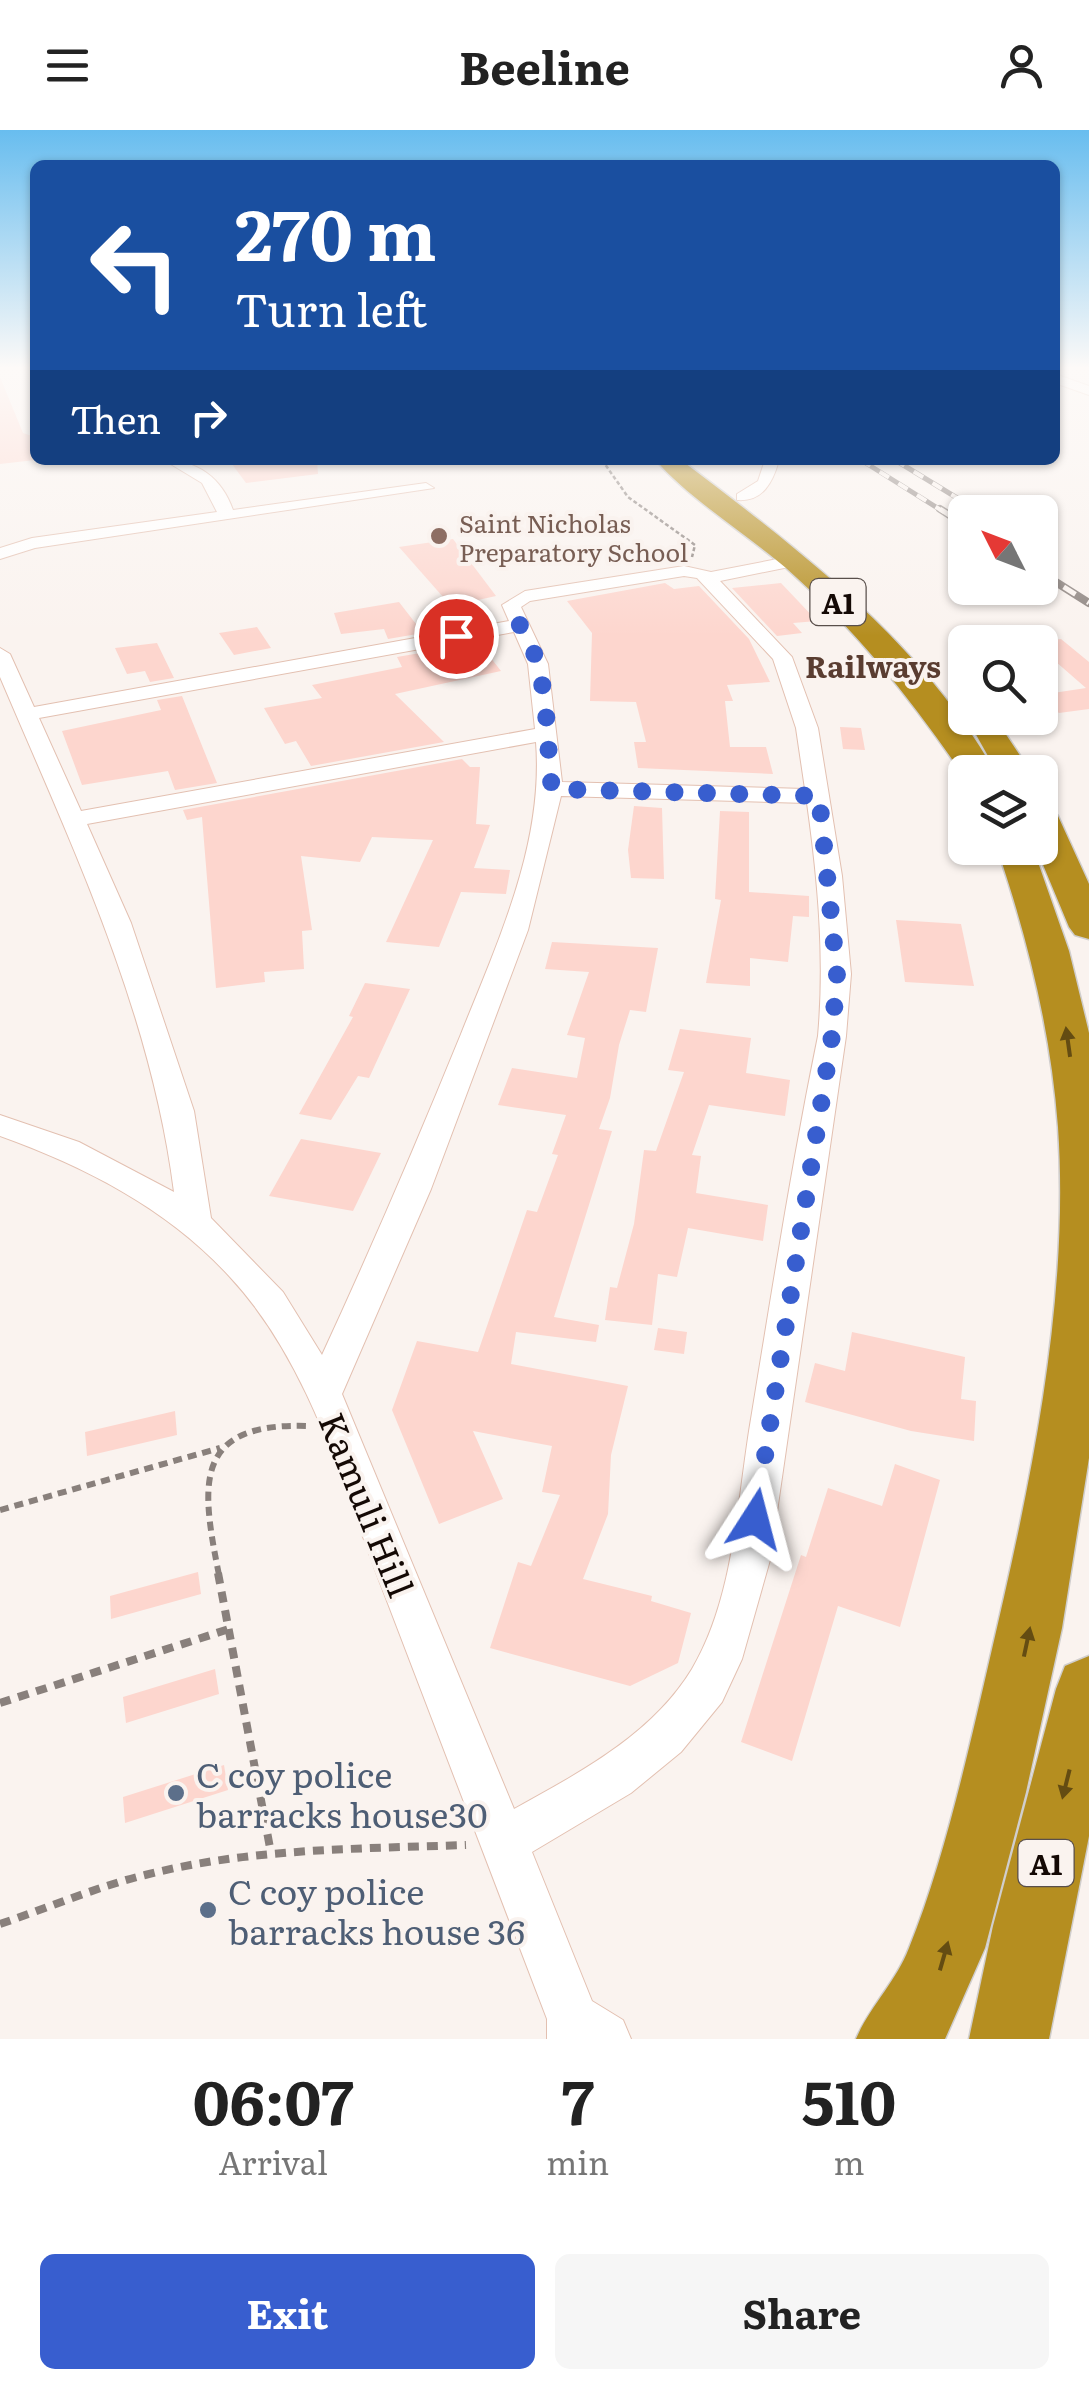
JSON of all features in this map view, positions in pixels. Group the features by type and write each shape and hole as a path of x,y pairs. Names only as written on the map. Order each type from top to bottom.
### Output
{"highway":[{"name":"A1","path":"673,465 792,561 892,652 937,707 967,755"},
{"name":"A1","path":"701,465 912,638"},
{"path":"1058,857 1089,927"},
{"name":"A1","path":"896,2039 936,1986 1007,1736 1051,1524 1076,1335 1083,1227 1081,1129 1064,1012 1022,865"},
{"name":"A1","path":"1009,2039 1031,1926 1089,1689"}],"street":[{"path":"181,465 208,479 220,491 226,516"},
{"path":"743,497 765,483 770,465"},
{"path":"0,554 32,543 426,488"},
{"path":"331,1412 515,930 552,789 538,664 511,605 525,596 792,561"},
{"path":"504,1842 592,1791 671,1730 705,1688 729,1639 755,1519 832,1036 837,974 819,796 807,728 789,670 697,574"},
{"path":"28,714 520,625"},
{"path":"0,654 118,923 179,1111 194,1219"},
{"path":"72,820 545,734"},
{"path":"552,789 819,796"},
{"name":"Kamuli Hill","path":"0,1125 64,1146 194,1219 248,1272 280,1317 331,1412 583,2032"}],"path":[{"path":"603,465 606,474 629,501 695,544 697,574"},
{"path":"271,1853 209,1525 209,1470 223,1448 241,1431 331,1412"},
{"path":"0,1510 223,1448"},
{"path":"0,1703 229,1629"},
{"path":"0,1924 144,1875 271,1853 504,1842"}],"building":[{"path":"0,458 30,458 30,461 0,464"},
{"path":"233,465 317,465 318,474 246,483"},
{"path":"453,539 496,596 451,606 399,547"},
{"path":"665,583 674,589 699,586 749,639 770,682 727,685 733,701 725,701 730,747 766,747 773,774 638,768 634,742 646,742 636,702 590,701 592,633 567,601"},
{"path":"781,583 817,621 793,623 802,633 777,636 732,588"},
{"path":"399,602 423,633 388,639 384,629 341,634 334,613"},
{"path":"257,627 271,648 234,655 219,633"},
{"path":"1058,639 1089,662 1089,709 1058,712 1058,692 1086,688 1058,664"},
{"path":"157,643 174,678 150,682 145,671 127,674 115,648"},
{"path":"479,643 501,671 395,694 444,742 311,766 296,741 285,744 264,708 322,698 312,685 402,667 397,657"},
{"path":"182,696 217,783 175,790 168,771 82,785 62,731 161,710 157,700"},
{"path":"840,727 861,728 865,750 843,749"},
{"path":"462,759 470,767 480,767 476,824 490,825 474,868 510,870 506,894 461,892 439,947 386,942 433,840 372,837 360,862 301,856 312,930 302,931 304,969 264,972 265,982 216,988 202,817 187,820 183,810"},
{"path":"634,806 662,808 664,879 631,878 628,850"},
{"path":"720,811 749,812 749,892 809,896 809,917 793,916 788,962 750,958 750,986 706,983 721,900 715,899"},
{"path":"896,920 961,924 974,986 905,982"},
{"path":"552,942 658,948 646,1012 630,1010 619,1045 610,1098 599,1129 612,1131 554,1317 599,1325 596,1342 516,1332 511,1364 628,1386 611,1455 608,1514 583,1579 652,1596 651,1601 691,1613 678,1663 630,1686 490,1648 518,1562 531,1566 560,1495 542,1492 552,1446 473,1431 503,1499 439,1524 392,1410 417,1341 478,1352 527,1210 537,1212 558,1155 552,1154 566,1115 498,1105 512,1068 577,1078 585,1038 567,1035 589,972 545,969"},
{"path":"365,983 410,989 369,1078 358,1076 331,1120 299,1114 353,1017 349,1016"},
{"path":"680,1029 751,1038 746,1073 790,1080 785,1116 709,1105 692,1155 701,1156 696,1193 768,1205 763,1241 688,1228 677,1277 658,1274 652,1325 605,1320 610,1287 617,1288 634,1224 644,1150 656,1151 684,1072 668,1070"},
{"path":"301,1139 381,1153 353,1211 269,1196"},
{"path":"658,1328 687,1332 684,1354 654,1350"},
{"path":"852,1332 965,1357 961,1399 976,1401 974,1441 911,1431 805,1402 815,1363 845,1371"},
{"path":"175,1411 177,1435 87,1456 85,1432"},
{"path":"895,1464 940,1480 900,1627 838,1606 792,1761 741,1742 801,1555 806,1557 828,1488 882,1506"},
{"path":"198,1572 201,1594 111,1619 110,1596"},
{"path":"215,1669 219,1694 126,1723 123,1697"},
{"name":"C coy police barracks house30","path":"224,1765 228,1790 125,1823 123,1797"}],"railway":[{"path":"869,465 944,512"},
{"path":"903,465 952,495"},
{"path":"940,509 948,514"},
{"path":"1058,583 1089,603"}],"place":[{"name":"Saint Nicholas Preparatory School","path":"439,536"},
{"name":"C coy police barracks house30","path":"176,1793"},
{"name":"C coy police barracks house 36","path":"208,1910"}],"district":[{"name":"Railways","path":"873,665"}],"route":[{"path":"456,636 520,625 532,642 552,789 819,796 837,974 832,1036 755,1519"}]}
